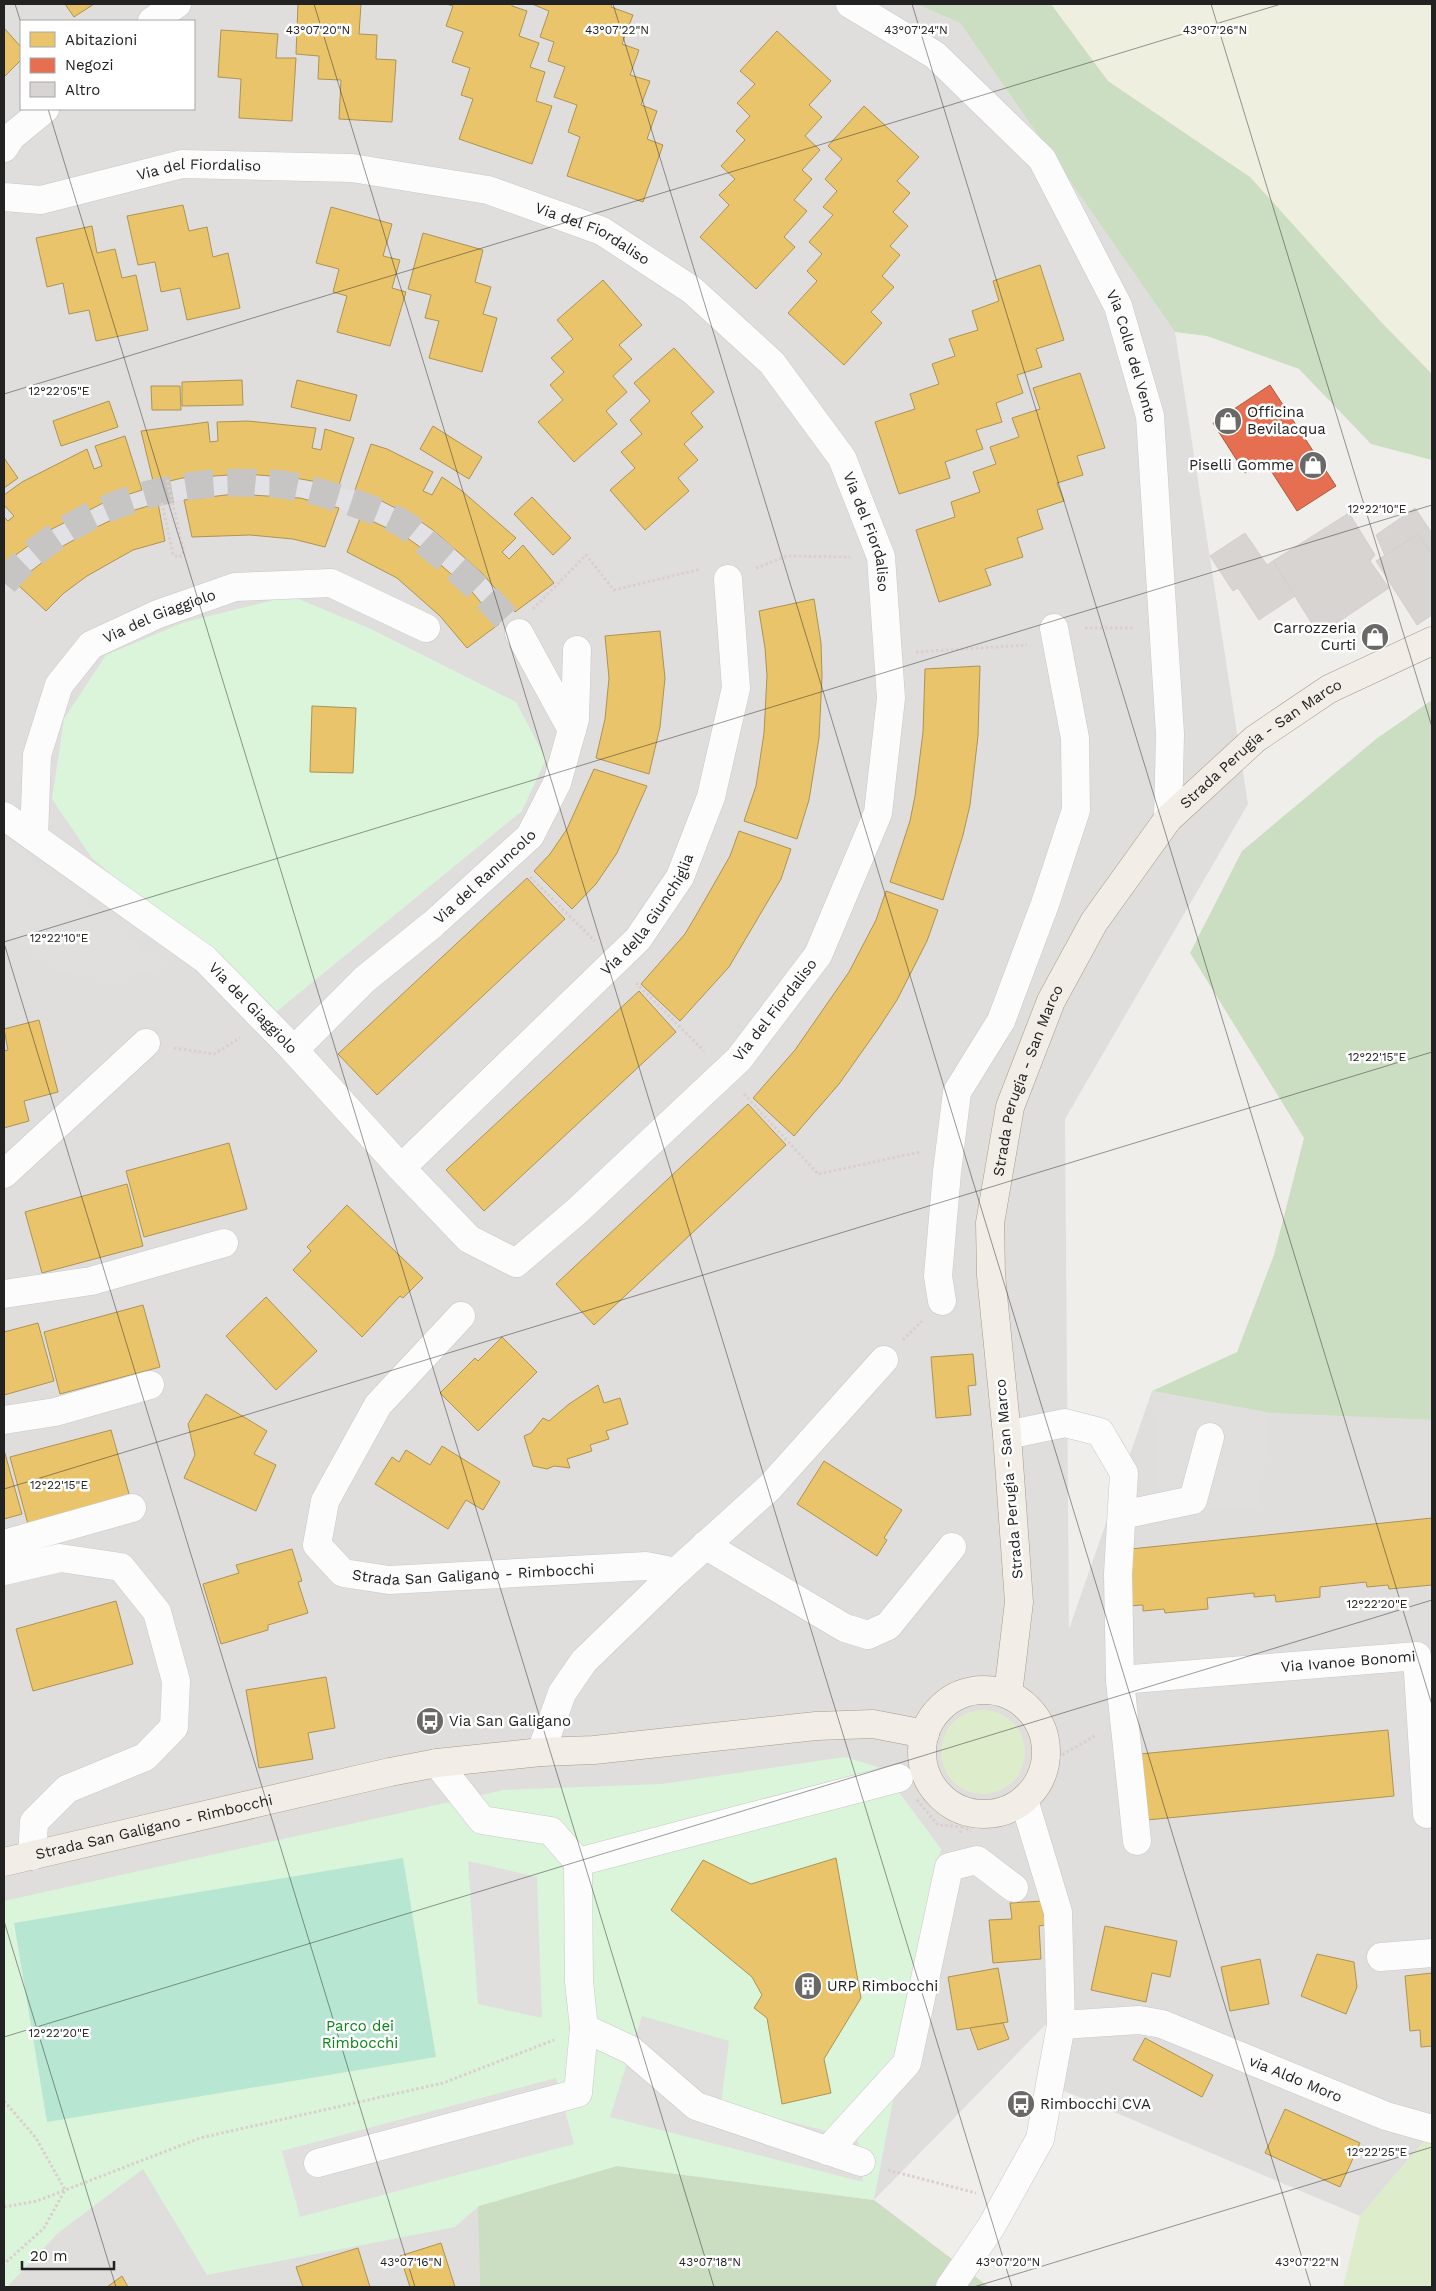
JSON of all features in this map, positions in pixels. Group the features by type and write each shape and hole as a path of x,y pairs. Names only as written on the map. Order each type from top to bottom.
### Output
{"main road":[{"name":"Strada Perugia - San Marco","path":"1008,1694 1019,1602 1007,1435 991,1275 990,1223 1010,1107 1050,1001 1094,922 1168,819 1255,739 1329,689 1432,640"},
{"path":"988,1690 1008,1694 1026,1706 1040,1723 1046,1744 1045,1765 1037,1784 1024,1800 1007,1810 988,1814 968,1812 950,1803 936,1790 926,1773 922,1754 925,1734 934,1716 948,1701 968,1692 988,1690"},
{"name":"Strada San Galigano - Rimbocchi","path":"4,1862 390,1772 437,1763 541,1752 594,1750 816,1726 873,1724 925,1734"}],"street":[{"path":"153,20 177,4"},
{"name":"Via Colle del Vento","path":"850,4 935,55 1042,159 1118,306 1150,416 1170,734 1168,819"},
{"path":"4,148 11,137 44,110"},
{"name":"Via del Fiordaliso","path":"4,198 41,200 182,164 352,168 488,190 602,231 692,290 772,363 842,458 880,557 891,698 878,813 818,955 739,1059 576,1212 516,1263 469,1239 401,1168"},
{"name":"Via della Giunchiglia","path":"401,1168 638,939 680,877 711,797 736,688 728,579"},
{"name":"Via del Giaggiolo","path":"34,837 36,755 59,685 91,645 158,614 236,587 331,583 426,628"},
{"path":"525,623 572,730"},
{"path":"942,1301 938,1276 958,1092 1001,1021 1045,904 1076,810 1075,738 1054,628"},
{"name":"Via del Ranuncolo","path":"294,1050 365,979 433,924 530,836 557,783 575,719 577,650"},
{"name":"Via del Giaggiolo","path":"4,816 205,959 294,1050 401,1168"},
{"path":"4,1174 146,1044"},
{"path":"4,1294 91,1281 224,1243"},
{"name":"Strada San Galigano - Rimbocchi","path":"461,1316 378,1405 325,1501 317,1545 343,1573 389,1580 646,1566 676,1572"},
{"path":"541,1752 562,1693 584,1661 705,1544 770,1487 884,1360"},
{"path":"4,1420 55,1412 150,1385"},
{"path":"1007,1435 1066,1423 1100,1432 1124,1473 1118,1574 1120,1680 1137,1841"},
{"path":"1122,1515 1192,1500 1210,1437"},
{"path":"4,1544 132,1508"},
{"path":"705,1544 845,1628 868,1635 888,1626 952,1547"},
{"path":"4,1572 60,1558 121,1567 156,1612 176,1681 174,1727 145,1757 66,1790 34,1822 32,1856"},
{"name":"Via Ivanoe Bonomi","path":"1120,1680 1417,1656 1427,1814"},
{"path":"318,2163 578,2093 584,2028 579,1981 578,1862 551,1831 482,1820 437,1763"},
{"path":"578,1862 899,1778"},
{"path":"950,2287 991,2227 1040,2139 1061,2025 1058,1912 1024,1800"},
{"path":"827,2150 907,2063 949,1867 977,1860 1014,1888"},
{"path":"1380,1957 1432,1953"},
{"name":"via Aldo Moro","path":"1061,2025 1129,2020 1162,2024 1386,2116 1432,2129"},
{"path":"584,2028 631,2050 696,2106 861,2162"}],"path":[{"path":"162,503 173,555 178,557 183,555 183,548 167,480"},
{"path":"525,623 586,555 614,590 699,569 728,579 787,556 880,557"},
{"path":"888,654 1036,645 1054,628 1164,628"},
{"path":"508,855 616,961 818,1174 951,1146"},
{"path":"146,1044 214,1054 266,1022"},
{"path":"1045,1765 1125,1719"},
{"path":"899,1778 938,1825 962,1827"},
{"path":"4,2208 37,2201 200,2138 443,2083 584,2028"},
{"path":"4,2101 36,2138 65,2190"},
{"path":"861,2162 982,2195"},
{"path":"4,2264 44,2228 65,2190"}],"shaded area":[{"path":"4,4 916,4 960,23 1175,332 1248,804 1065,1119 1069,1629 1152,1391 1270,1413 1432,1420 1432,2132 1360,2216 1050,2085 1047,2023 874,2200 617,2166 479,2206 480,2287 4,2287"},
{"path":"226,474 295,478 368,494 417,519 433,530 482,573 515,612 499,624 473,593 451,572 406,537 376,521 320,502 300,498 252,494 234,494 158,503 127,512 63,546 4,594 4,568 17,554 50,530 105,502 167,480"},
{"path":"4,837 165,966 128,977 107,978 58,972 4,926"},
{"path":"1152,1391 1270,1413 1260,1508 1159,1507"},
{"path":"468,1861 537,1877 542,2018 478,2004"},
{"path":"642,2016 729,2041 721,2104 858,2139 863,2182 610,2117"},
{"path":"556,2078 574,2144 300,2217 282,2151"}],"green space":[{"path":"916,4 1051,4 1108,81 1250,177 1383,324 1432,374 1432,460 1371,444 1299,369 1207,336 1175,332 960,23"},
{"path":"1051,4 1432,4 1432,374 1383,324 1250,177 1108,81"},
{"path":"291,596 369,628 516,702 546,759 522,811 276,1012 252,994 92,858 52,799 64,719 106,655 185,622"},
{"path":"1432,700 1432,1420 1270,1413 1152,1391 1237,1352 1274,1255 1304,1138 1190,953 1242,851 1376,739"},
{"path":"983,1710 999,1713 1013,1722 1022,1736 1025,1752 1022,1768 1013,1782 999,1791 983,1794 967,1791 953,1782 944,1768 941,1752 944,1736 953,1722 967,1713"},
{"name":"Parco dei Rimbocchi","path":"845,1757 881,1768 941,1849 874,2200 617,2166 479,2206 455,2227 207,2275 143,2169 58,2233 7,2287 4,2287 4,1901 504,1790 662,1784"},
{"path":"403,1858 436,2057 47,2122 14,1923"},
{"path":"1432,2132 1432,2287 1343,2287 1360,2216"},
{"path":"617,2166 874,2200 989,2287 480,2287 478,2206"}],"building: Abitazioni":[{"path":"65,4 94,4 74,17"},
{"path":"298,4 361,4 359,34 377,35 376,59 396,60 392,122 339,119 341,80 318,79 319,56 296,54"},
{"path":"446,4 512,4 512,6 527,11 519,36 539,43 530,67 545,72 536,101 552,106 532,164 459,139 473,99 461,95 470,68 452,62 463,32 446,26 453,6"},
{"path":"532,4 612,4 611,7 633,15 622,44 639,50 630,75 650,81 641,105 657,111 647,139 663,145 643,202 567,176 580,137 568,132 577,105 554,97 565,67 548,61 554,42 540,37 549,11"},
{"path":"4,28 20,46 20,61 4,77"},
{"path":"221,30 278,34 276,58 296,58 292,121 239,118 241,79 218,77"},
{"path":"777,31 831,81 809,105 822,117 805,136 820,150 802,170 812,179 794,200 807,211 784,237 795,247 756,289 700,237 729,205 719,195 735,179 721,166 745,140 736,131 750,116 737,103 755,84 740,71"},
{"path":"864,106 919,157 897,181 910,193 893,212 908,226 890,246 900,255 882,276 894,287 871,312 882,323 844,365 788,313 817,281 807,271 822,254 809,242 833,215 823,207 837,191 825,179 842,159 828,146"},
{"path":"183,205 189,231 207,227 213,257 228,253 240,308 187,320 180,288 161,292 155,262 138,265 127,216"},
{"path":"331,207 392,224 383,256 400,260 392,288 406,292 390,346 337,332 347,296 333,292 339,269 316,263"},
{"path":"92,226 97,253 115,249 122,278 136,275 148,330 96,341 89,310 69,314 63,283 47,287 36,238"},
{"path":"423,233 483,250 475,282 491,287 483,314 497,318 482,372 429,358 439,321 425,318 431,295 408,289"},
{"path":"1040,265 1064,340 1036,349 1042,367 1017,375 1023,393 996,403 1002,422 976,430 983,449 945,462 950,478 899,494 875,422 915,409 910,394 939,384 932,364 955,356 949,339 978,330 972,311 999,301 993,281"},
{"path":"603,280 642,325 619,345 632,359 613,376 627,392 606,411 617,424 574,462 538,422 563,400 550,385 564,372 551,358 573,339 557,320"},
{"path":"674,348 714,392 691,413 703,427 684,444 698,460 678,478 689,491 645,530 610,490 635,468 621,452 642,434 630,420 650,401 634,383"},
{"path":"1080,373 1105,448 1077,456 1083,475 1057,483 1064,501 1037,510 1043,529 1017,538 1023,557 985,569 991,585 939,602 916,530 955,517 951,502 980,492 973,472 996,464 990,447 1019,437 1012,418 1040,409 1033,388"},
{"path":"242,380 243,405 182,406 182,382"},
{"path":"297,380 357,395 350,421 291,407"},
{"path":"151,386 180,386 181,410 152,410"},
{"path":"109,401 118,427 61,446 53,421"},
{"path":"248,421 316,428 312,448 321,450 325,429 354,438 338,488 295,478 246,474 182,478 154,485 141,431 208,422 210,442 218,441 217,422"},
{"path":"433,426 482,457 469,479 420,449"},
{"path":"125,436 142,490 105,502 50,530 17,554 4,568 4,517 8,521 14,516 4,505 4,495 22,482 87,449 94,469 102,466 95,446"},
{"path":"371,444 387,449 433,472 423,491 432,495 442,477 462,491 516,538 502,552 509,559 523,545 554,583 515,612 482,573 433,530 417,519 368,494 355,490"},
{"path":"4,458 18,478 4,488"},
{"path":"234,494 300,498 339,508 325,547 293,539 250,535 192,537 184,500"},
{"path":"532,497 571,538 553,555 514,514"},
{"path":"158,503 165,541 133,550 87,576 64,593 46,611 16,583 63,546 128,512"},
{"path":"361,516 406,537 420,547 473,593 499,624 467,648 440,616 397,578 347,552"},
{"path":"814,599 821,643 822,676 819,738 809,800 797,839 744,821 756,786 764,733 767,676 759,611"},
{"path":"660,631 665,678 660,727 649,774 596,758 605,719 609,678 605,636"},
{"path":"980,666 978,736 970,805 943,900 890,882 910,821 915,796 923,732 925,669"},
{"path":"312,706 356,708 353,773 310,772"},
{"path":"594,769 647,786 617,853 596,884 572,909 534,871 550,854 567,829"},
{"path":"739,831 791,849 781,879 729,967 680,1021 641,984 685,934 730,856"},
{"path":"527,878 565,919 377,1095 338,1054"},
{"path":"886,891 938,910 927,941 897,1000 878,1029 839,1084 794,1136 753,1098 795,1050 849,972 876,920"},
{"path":"639,991 676,1032 484,1211 446,1170"},
{"path":"39,1020 58,1092 24,1101 29,1121 4,1128 4,1051 8,1050 4,1029"},
{"path":"748,1104 786,1145 594,1325 556,1284"},
{"path":"229,1143 247,1209 144,1237 126,1171"},
{"path":"127,1184 143,1246 42,1273 25,1212"},
{"path":"347,1205 423,1278 403,1298 400,1296 362,1337 293,1270 311,1251 307,1247"},
{"path":"266,1297 317,1351 276,1390 226,1336"},
{"path":"143,1305 160,1367 60,1394 44,1332"},
{"path":"38,1323 54,1381 4,1395 4,1332"},
{"path":"502,1337 537,1372 478,1431 440,1393 475,1358 478,1361"},
{"path":"973,1354 976,1385 968,1386 971,1415 936,1418 931,1357"},
{"path":"598,1385 604,1403 620,1398 628,1424 606,1431 609,1439 590,1445 592,1451 567,1459 570,1468 554,1466 547,1469 533,1466 524,1436 531,1433 543,1418 549,1421 569,1404"},
{"path":"206,1394 267,1431 254,1454 276,1465 256,1511 184,1478 195,1455 188,1424"},
{"path":"111,1430 131,1501 29,1528 10,1457"},
{"path":"442,1446 500,1482 483,1510 466,1500 448,1529 375,1484 392,1457 399,1462 406,1450 430,1465"},
{"path":"4,1450 22,1514 4,1519"},
{"path":"824,1461 902,1510 884,1538 887,1540 877,1556 797,1504"},
{"path":"1432,1518 1432,1585 1389,1589 1388,1585 1367,1587 1366,1582 1320,1587 1320,1597 1276,1602 1275,1595 1254,1597 1254,1593 1207,1598 1208,1609 1165,1613 1164,1609 1143,1611 1143,1605 1127,1606 1121,1550"},
{"path":"292,1549 302,1581 298,1582 308,1613 268,1625 268,1630 221,1644 203,1584 239,1573 236,1565"},
{"path":"116,1601 133,1664 33,1691 16,1629"},
{"path":"326,1677 335,1728 308,1733 313,1759 259,1768 246,1690"},
{"path":"1388,1730 1394,1796 1147,1820 1140,1754"},
{"name":"URP Rimbocchi","path":"836,1858 861,1998 824,2059 831,2093 782,2104 767,2018 754,2008 762,1995 752,1977 671,1910 703,1860 751,1884"},
{"path":"1043,1901 1045,1925 1039,1926 1041,1959 993,1963 989,1920 1012,1919 1010,1903"},
{"path":"1105,1926 1177,1941 1170,1977 1152,1973 1146,2002 1091,1990"},
{"path":"1317,1954 1354,1962 1357,1987 1346,2014 1301,1996"},
{"path":"1260,1959 1269,2004 1230,2011 1221,1967"},
{"path":"998,1968 1008,2022 957,2030 948,1977"},
{"path":"1432,1973 1432,2046 1421,2047 1420,2030 1410,2031 1405,1976"},
{"path":"1003,2023 1009,2039 978,2050 970,2028"},
{"path":"1145,2038 1213,2075 1202,2097 1133,2060"},
{"path":"1285,2109 1360,2143 1340,2187 1265,2153"},
{"path":"441,2243 455,2287 410,2287 400,2256"},
{"path":"358,2248 370,2287 303,2287 296,2267"},
{"path":"122,2276 128,2287 107,2287"}],"building: Negozi":[{"path":"1270,385 1336,486 1297,511 1264,460 1245,473 1213,423"}],"building: Altro":[{"path":"1415,508 1432,533 1432,555 1418,534 1385,556 1376,535"},
{"path":"1349,513 1375,555 1370,561 1389,588 1319,635 1273,561"},
{"path":"1245,533 1267,565 1273,561 1295,596 1259,620 1238,588 1233,591 1210,556"},
{"path":"1418,534 1432,555 1432,615 1417,625 1376,561"}],"tunnel":[{"path":"4,583 28,558 56,536 118,504 151,494 185,487 220,483 278,484 298,487 344,500 404,524 466,577 519,633"}],"place":[{"name":"Officina Bevilacqua","path":"1228,421"},
{"name":"Piselli Gomme","path":"1313,465"},
{"name":"Carrozzeria Curti","path":"1375,637"},
{"name":"Via San Galigano","path":"430,1721"},
{"name":"URP Rimbocchi","path":"808,1986"},
{"name":"Rimbocchi CVA","path":"1021,2104"}]}
